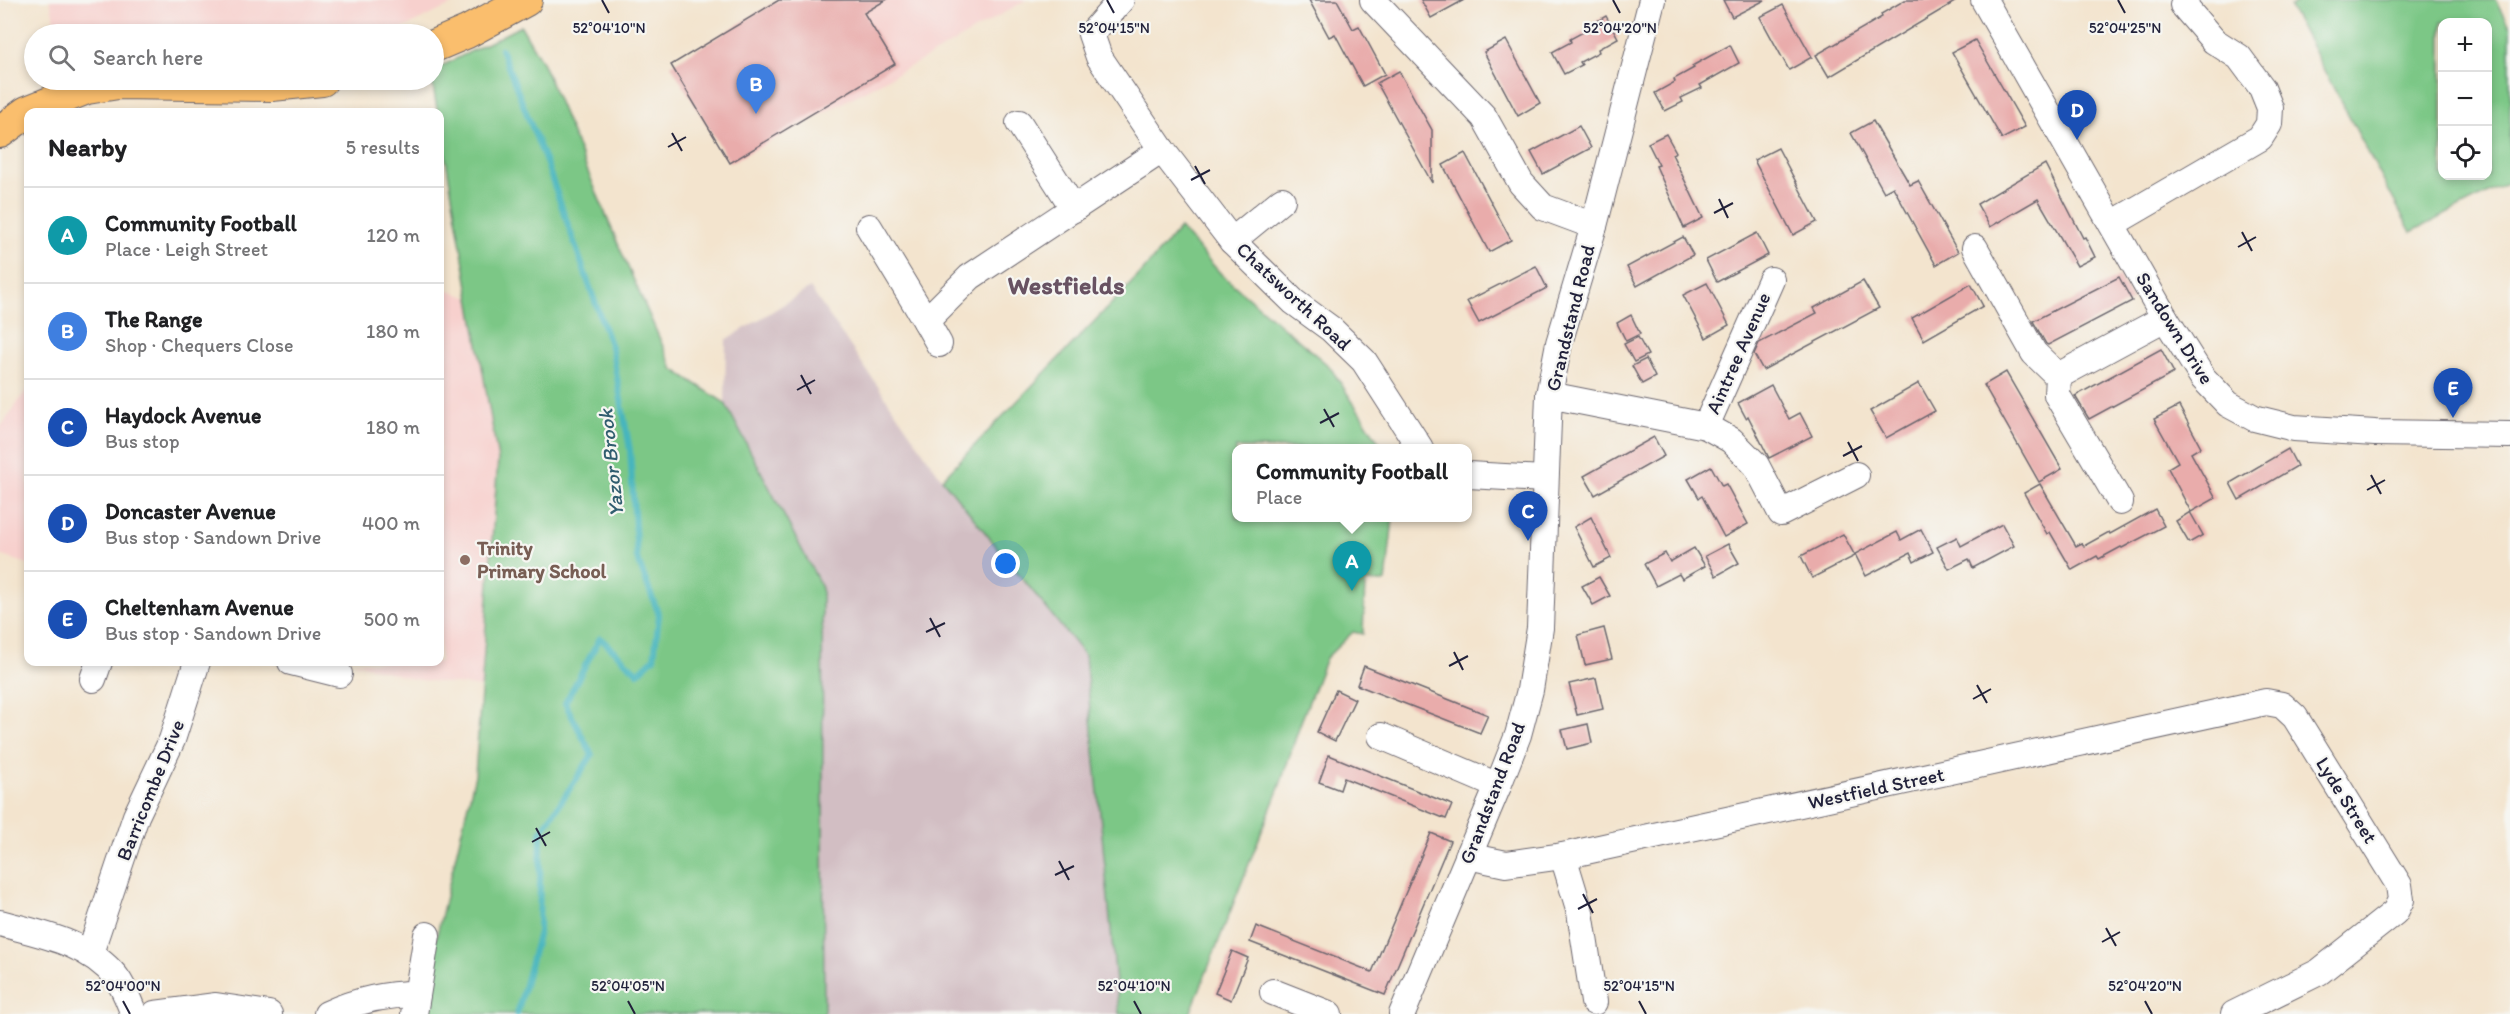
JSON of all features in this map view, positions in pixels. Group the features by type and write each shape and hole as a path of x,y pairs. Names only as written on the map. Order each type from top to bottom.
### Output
{"main road":[{"path":"444,42 526,0"},
{"path":"37,108 82,90"},
{"path":"0,132 24,114"}],"street":[{"name":"Chatsworth Road","path":"1121,0 1091,34 1100,57 1162,150 1232,241 1294,302 1331,329 1364,361 1417,444"},
{"path":"1373,0 1484,117 1521,183 1543,207 1594,225"},
{"name":"Grandstand Road","path":"1402,1014 1518,735 1534,669 1540,628 1549,395 1559,343 1594,225 1652,0"},
{"name":"Sandown Drive","path":"1983,0 2165,318 2203,378 2228,404 2254,418 2294,428 2375,433 2510,435"},
{"path":"2112,224 2260,138 2269,124 2270,108 2262,88 2239,57 2214,41 2195,20 2183,5 2186,0"},
{"path":"1019,123 1074,209"},
{"path":"926,321 970,277 1162,150"},
{"path":"1232,241 1282,200"},
{"path":"869,227 939,344"},
{"path":"1975,248 2034,353 2058,376 2057,395 2120,502"},
{"name":"Aintree Avenue","path":"1706,426 1771,280"},
{"path":"2058,376 2165,318"},
{"path":"1549,395 1706,426 1731,440 1756,465 1782,513 1856,475"},
{"path":"1472,475 1544,479"},
{"name":"Barricombe Drive","path":"90,953 136,816 172,740 196,666"},
{"path":"307,666 339,674"},
{"name":"Westfield Street","path":"1468,856 1506,864 1563,856 2266,702 2282,705"},
{"name":"Lyde Street","path":"2234,1014 2319,972 2395,912 2401,900 2399,885 2295,717 2282,705"},
{"path":"1381,736 1498,786"},
{"path":"1563,856 1580,912 1594,1002"},
{"path":"0,923 60,940 90,953 116,977 134,1014"},
{"path":"327,1014 347,1005 397,994 416,1004 427,935"},
{"path":"1273,992 1329,1014"},
{"path":"155,1014 216,1006 269,1014"}],"shaded area":[{"path":"50,0 462,0 412,24 55,24"},
{"path":"779,0 1026,0 937,52 730,163 671,65"},
{"path":"810,288 942,479 1085,656 1119,1014 824,1014 822,588 725,403 726,340"},
{"name":"Trinity Primary School","path":"444,289 470,298 498,459 481,687 413,679 367,666 444,666"},
{"path":"24,394 24,563 0,555 0,428"}],"green space":[{"path":"2302,0 2495,0 2510,28 2510,182 2411,232 2290,7"},
{"path":"521,26 543,64 673,369 725,403 822,588 824,1014 418,1014 475,775 498,459 444,149 444,108 437,108 434,90 444,90 444,65"},
{"path":"1180,228 1222,275 1330,367 1380,444 1232,444 1232,522 1393,522 1386,582 1365,582 1363,634 1353,632 1326,658 1280,785 1190,1014 1119,1014 1085,656 942,479 1140,274"}],"building":[{"path":"779,0 886,0 864,13 895,64 730,163 671,65"},
{"path":"1309,0 1337,0 1353,29 1359,26 1385,74 1363,86 1335,34 1329,37"},
{"path":"1421,0 1464,0 1431,18"},
{"path":"1723,0 1765,0 1732,17"},
{"path":"1905,0 1958,0 1829,77 1816,55 1882,17 1881,14"},
{"path":"1783,5 1812,57 1789,70 1760,17"},
{"path":"1606,16 1618,38 1580,62 1582,65 1564,74 1552,52 1571,42 1570,39 1589,29 1588,26"},
{"path":"1506,40 1540,103 1518,116 1484,52"},
{"path":"1975,40 2025,127 2002,139 1952,52"},
{"path":"1730,45 1739,63 1700,85 1702,88 1681,98 1683,102 1665,111 1655,93 1675,82 1674,79 1694,68 1692,66"},
{"path":"1399,71 1432,130 1432,183 1377,83"},
{"path":"1873,121 1910,185 1918,181 1958,252 1936,265 1893,187 1884,192 1851,133"},
{"path":"1579,126 1591,148 1543,174 1531,152"},
{"path":"1666,134 1676,152 1672,154 1703,218 1684,228 1648,143"},
{"path":"1778,148 1817,222 1793,235 1754,160"},
{"path":"1465,153 1511,240 1489,252 1443,165"},
{"path":"2045,164 2095,257 2077,266 2038,199 1990,227 1977,204"},
{"path":"1757,233 1768,255 1717,282 1706,260"},
{"path":"1683,237 1693,255 1637,286 1627,267"},
{"path":"1536,266 1547,288 1479,323 1467,301"},
{"path":"2119,277 2132,301 2046,344 2033,321"},
{"path":"1863,281 1879,308 1763,370 1754,354 1759,343 1817,313 1814,308"},
{"path":"1707,283 1729,325 1706,338 1683,295"},
{"path":"1971,284 1983,306 1924,340 1912,318"},
{"path":"1631,315 1640,334 1626,341 1617,323"},
{"path":"1638,337 1648,355 1634,362 1624,344"},
{"path":"2161,349 2174,373 2089,419 2075,396"},
{"path":"1646,359 1655,377 1642,384 1632,366"},
{"path":"2006,372 2062,469 2039,482 1984,385"},
{"path":"1919,383 1935,411 1886,438 1870,411"},
{"path":"1771,385 1789,419 1800,413 1812,436 1769,458 1748,416 1746,418 1738,403"},
{"path":"2179,406 2201,447 2191,453 2216,498 2191,512 2168,468 2178,462 2154,419"},
{"path":"1654,437 1664,456 1595,495 1584,476"},
{"path":"2288,449 2297,466 2239,500 2230,483"},
{"path":"1711,466 1722,486 1726,484 1748,524 1724,537 1702,496 1699,498 1688,479"},
{"path":"2040,484 2076,546 2082,543 2084,546 2109,532 2110,534 2155,509 2164,526 2099,559 2097,556 2072,570 2050,532 2047,534 2024,493"},
{"path":"2190,512 2203,535 2189,543 2176,521"},
{"path":"1591,517 1611,558 1594,567 1574,527"},
{"path":"2002,524 2014,546 1973,568 1969,559 1949,569 1937,547 1957,537 1961,546"},
{"path":"1921,529 1933,552 1914,562 1910,553 1866,576 1855,554 1897,532 1901,540"},
{"path":"1843,534 1855,556 1812,578 1801,556"},
{"path":"1728,544 1739,563 1716,576 1705,556"},
{"path":"1694,548 1705,566 1682,579 1679,574 1656,586 1644,564 1665,553 1670,562"},
{"path":"1599,577 1610,596 1593,605 1582,586"},
{"path":"1604,628 1612,659 1585,665 1578,635"},
{"path":"1364,666 1488,715 1480,733 1357,685"},
{"path":"1596,678 1603,709 1577,715 1569,684"},
{"path":"1336,690 1355,699 1335,741 1317,732"},
{"path":"1588,724 1592,743 1567,749 1562,730"},
{"path":"1329,755 1452,805 1446,819 1344,778 1340,790 1319,782"},
{"path":"1431,833 1450,841 1385,995 1250,942 1256,926 1372,972"},
{"path":"1232,951 1248,958 1231,1000 1215,993"}],"waterway":[{"name":"Yazor Brook","path":"501,49 547,165 612,350 630,450 637,558 659,615 654,658 638,673 600,638 565,703 592,755 541,832 539,932 517,1014"}],"place":[{"name":"The Range","path":"756,114"},
{"name":"Doncaster Avenue","path":"2077,140"},
{"name":"Cheltenham Avenue","path":"2453,418"},
{"name":"Haydock Avenue","path":"1528,541"},
{"name":"Trinity Primary School","path":"465,560"},
{"name":"Community Football","path":"1352,591"}],"district":[{"name":"Westfields","path":"1066,285"}]}
